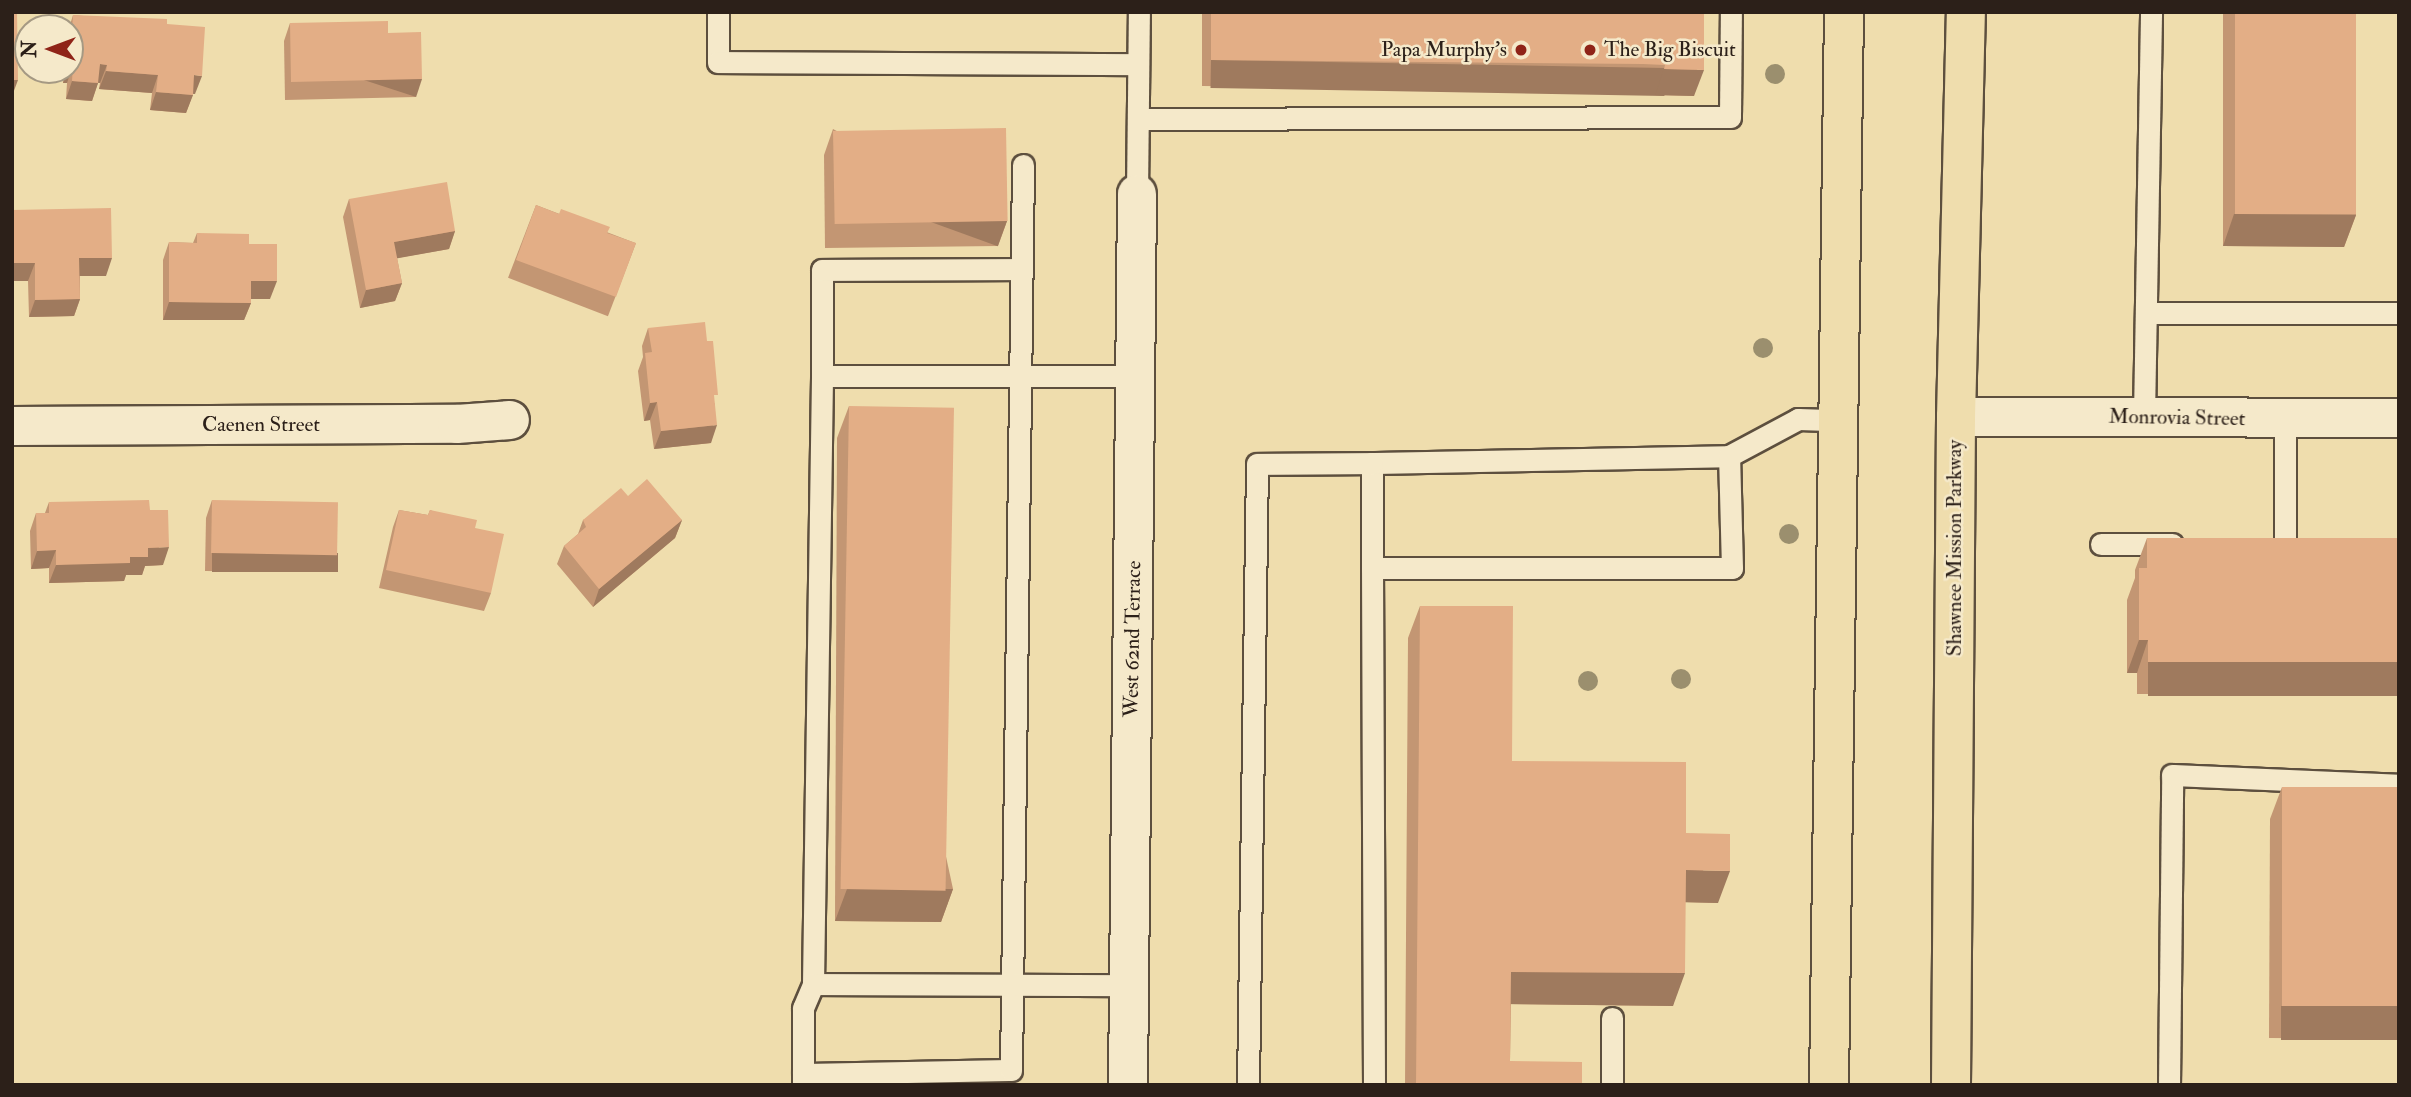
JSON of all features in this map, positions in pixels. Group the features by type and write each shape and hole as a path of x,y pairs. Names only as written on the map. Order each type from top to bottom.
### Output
{"highway":[{"path":"1829,1085 1836,420 1844,12"},
{"name":"Shawnee Mission Parkway","path":"1951,1085 1956,417 1965,12"}],"street":[{"name":"West 62nd Terrace","path":"1128,1085 1137,194"},
{"name":"Monrovia Street","path":"1956,417 2144,416 2284,420 2399,418"},
{"name":"Caenen Street","path":"12,426 457,424 510,420"}],"lane":[{"path":"718,12 718,62 1138,64"},
{"path":"1137,194 1139,12"},
{"path":"1138,119 1730,117 1731,12"},
{"path":"2144,416 2151,12"},
{"path":"1021,269 822,270 813,984 803,1008 803,1079 1011,1070 1010,985 1023,165"},
{"path":"2146,313 2399,313"},
{"path":"822,376 1135,376"},
{"path":"1248,1085 1257,464 1729,456 1798,419 1836,420"},
{"path":"2284,420 2284,543"},
{"path":"1372,568 1732,568 1729,456"},
{"path":"1372,463 1374,1085"},
{"path":"2101,544 2193,543"},
{"path":"2258,543 2310,543"},
{"path":"2169,1085 2172,775 2399,785"},
{"path":"813,984 1129,985"},
{"path":"1612,1018 1612,1085"}],"building":[{"path":"12,12 17,12 14,14 12,80"},
{"path":"1211,12 1704,12 1704,70 1664,69 1665,65 1643,64 1211,60"},
{"path":"2235,12 2356,12 2356,214 2235,214"},
{"path":"84,15 167,19 167,24 205,27 202,76 194,75 193,95 156,92 158,75 106,71 107,65 100,64 98,83 84,82"},
{"path":"388,21 388,33 421,32 422,79 291,82 290,23"},
{"path":"1006,128 1008,221 835,224 833,131"},
{"path":"447,182 455,231 394,242 402,283 366,290 349,199"},
{"path":"536,205 559,214 561,209 610,227 607,233 636,243 616,297 516,260"},
{"path":"111,208 112,258 79,258 80,299 35,300 35,263 12,263 12,210"},
{"path":"197,233 249,234 249,244 277,244 277,281 251,281 251,303 169,302 169,242 197,243"},
{"path":"705,322 707,341 713,341 718,395 714,395 717,425 661,431 657,402 650,403 645,353 652,352 648,328"},
{"path":"849,406 954,408 946,891 841,889"},
{"path":"647,479 682,520 599,589 564,546 586,527 583,520 621,488 628,496"},
{"path":"149,500 150,510 168,510 169,547 148,548 148,557 130,557 130,563 56,565 56,550 37,551 36,513 49,513 49,502"},
{"path":"212,500 338,502 337,555 211,553"},
{"path":"399,510 428,515 430,510 477,520 475,528 504,534 491,593 386,570"},
{"path":"2147,538 2399,538 2399,662 2148,662 2148,640 2139,640 2139,568 2147,568"},
{"path":"1420,606 1513,606 1512,761 1686,762 1686,833 1730,834 1730,871 1686,870 1685,973 1511,972 1510,1061 1582,1062 1582,1085 1416,1085"},
{"path":"2282,787 2399,787 2399,1006 2282,1006"}],"place":[{"name":"Papa Murphy's","path":"1521,50"},
{"name":"The Big Biscuit","path":"1590,50"}]}
